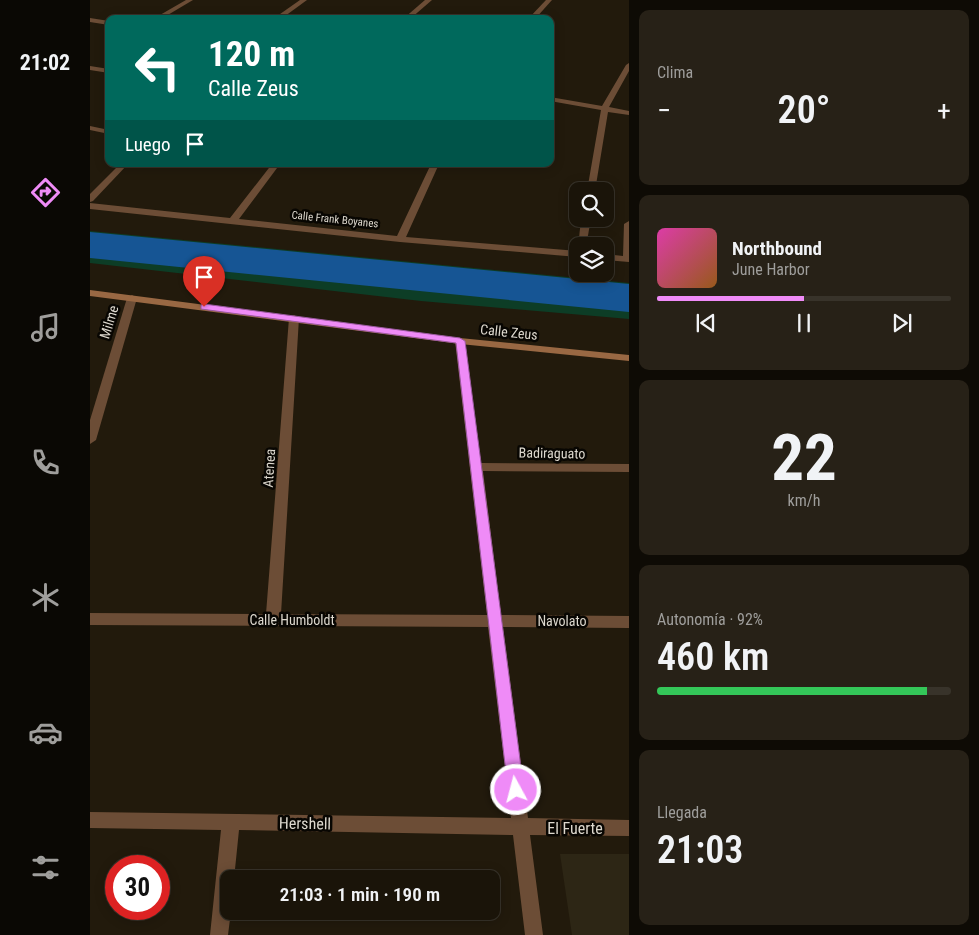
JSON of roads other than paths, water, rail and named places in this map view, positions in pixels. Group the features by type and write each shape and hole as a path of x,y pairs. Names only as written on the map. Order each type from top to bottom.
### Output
{"street":[{"path":"163,15 190,0"},
{"path":"282,15 304,0"},
{"path":"411,15 429,0"},
{"path":"535,15 549,0"},
{"path":"90,20 105,22"},
{"path":"593,182 605,108 629,65"},
{"path":"90,68 105,70"},
{"path":"554,100 629,112"},
{"path":"90,128 105,131"},
{"path":"90,199 121,167"},
{"path":"233,221 274,167"},
{"path":"400,239 434,167"},
{"name":"Calle Frank Boyanes","path":"90,206 400,239 569,253"},
{"path":"614,258 628,259 629,224"},
{"name":"Calle Zeus","path":"90,293 460,341 629,358"},
{"name":"Milme","path":"90,440 132,298"},
{"name":"Atenea","path":"273,620 294,318"},
{"path":"460,341 534,935"},
{"name":"Badiraguato","path":"476,467 629,468"},
{"name":"Calle Humboldt","path":"90,619 495,621"},
{"name":"Navolato","path":"495,621 629,622"},
{"name":"Hershell","path":"90,820 520,827"},
{"path":"219,935 231,822"},
{"name":"El Fuerte","path":"520,827 629,828"}],"waterway":[{"path":"90,245 629,298"}]}
